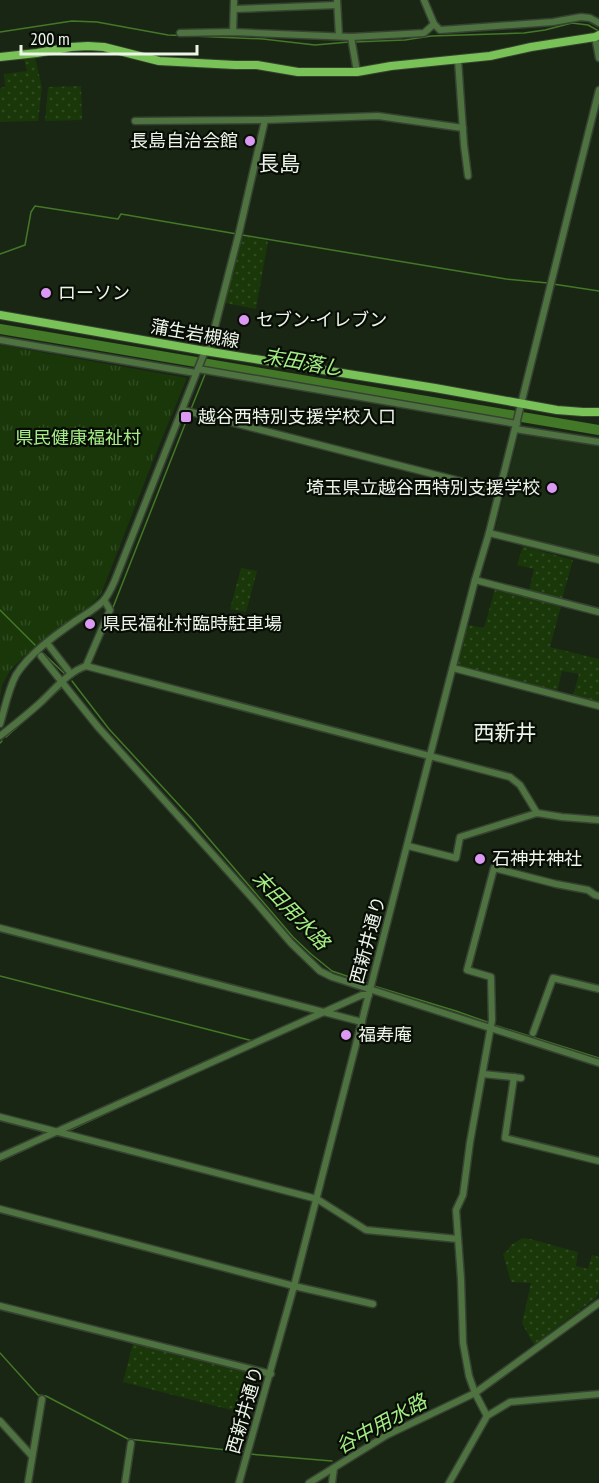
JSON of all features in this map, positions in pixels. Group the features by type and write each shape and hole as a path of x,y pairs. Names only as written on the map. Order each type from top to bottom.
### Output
{"main road":[{"path":"0,57 71,46 88,46 104,47 159,61 257,65 298,72 357,72 391,66 490,56 597,36"},
{"name":"蒲生岩槻線","path":"0,315 521,404 569,411 599,412"}],"street":[{"path":"233,32 234,0"},
{"path":"424,0 434,24 440,30 553,22 581,17 590,18 599,23"},
{"path":"235,9 337,3 339,36"},
{"path":"180,33 233,32 351,37 424,33 434,24"},
{"path":"597,36 599,57"},
{"path":"351,37 357,72"},
{"path":"458,60 468,176"},
{"name":"西新井通り","path":"239,1483 271,1374 500,491 599,90"},
{"path":"135,121 378,116 463,128"},
{"path":"0,724 10,687 22,666 47,643 104,600 115,580 205,351 210,346 265,120"},
{"path":"0,340 197,371 599,442"},
{"path":"183,410 500,491"},
{"path":"489,533 599,560"},
{"path":"476,580 599,612"},
{"path":"0,736 62,681 86,666 110,610 104,600"},
{"path":"47,643 71,674"},
{"path":"41,656 98,727 291,943 320,971 369,992 599,1063"},
{"path":"86,666 510,777 520,785 537,813"},
{"path":"453,668 599,706"},
{"path":"408,846 456,858 460,837 537,813 599,820"},
{"path":"487,1416 469,1376 463,1343 462,1279 456,1210 463,1195 470,1142 491,1029 491,977 467,970 494,868 588,890 599,896"},
{"path":"0,928 362,1022"},
{"path":"533,1033 553,978 599,989"},
{"path":"0,1157 369,992"},
{"path":"483,1074 518,1077 505,1138 599,1161"},
{"path":"0,1117 317,1199 366,1230 458,1239"},
{"path":"0,1209 294,1286 373,1304"},
{"path":"309,1483 387,1435 475,1393 599,1303"},
{"path":"0,1306 271,1374"},
{"path":"449,1483 487,1416 510,1402 599,1394"},
{"path":"28,1483 42,1399"},
{"path":"1,1425 32,1456"},
{"path":"125,1483 131,1443"},
{"path":"332,1483 334,1468"}],"shaded area":[{"name":"埼玉県立越谷西特別支援学校","path":"519,433 599,446 599,556 495,530"}],"green space":[{"path":"35,57 42,88 38,121 0,122 0,88 5,87 4,74 27,71 24,59"},
{"path":"81,86 82,120 45,121 48,87"},
{"path":"242,236 268,241 256,309 225,303"},
{"name":"県民健康福祉村","path":"0,345 187,378 101,594 89,608 27,654 11,669 2,685 0,699"},
{"path":"523,546 573,560 562,599 529,591 534,569 517,565"},
{"path":"241,568 257,571 246,612 230,609"},
{"path":"495,589 561,606 550,647 599,659 599,703 573,696 579,674 562,671 557,692 457,666 468,625 484,628"},
{"path":"523,1238 578,1252 576,1266 588,1269 592,1255 599,1257 597,1297 534,1345 522,1323 531,1283 511,1282 503,1254 511,1245"},
{"path":"133,1343 245,1372 235,1411 123,1382"}],"waterway":[{"path":"0,32 72,21 97,22 168,35 263,39 315,45 349,42"},
{"path":"354,42 405,40 431,36 524,33 572,23 588,25 599,31"},
{"path":"0,254 25,245 31,212 35,206 118,219 121,214 237,234"},
{"path":"242,235 506,279 548,283"},
{"path":"553,284 599,291"},
{"name":"末田落し","path":"0,329 599,430"},
{"path":"191,409 206,372"},
{"path":"112,610 189,414"},
{"path":"0,610 35,645"},
{"path":"44,654 65,674"},
{"name":"末田用水路","path":"72,681 109,729 192,819 293,937 332,971 370,984"},
{"path":"6,737 61,688"},
{"path":"0,976 253,1041"},
{"name":"末田用水路","path":"374,986 490,1023"},
{"path":"327,1008 358,994"},
{"name":"末田用水路","path":"494,1025 599,1058"},
{"path":"68,1131 161,1088"},
{"path":"40,1142 58,1135"},
{"path":"0,1161 33,1146"},
{"path":"0,1353 38,1395 46,1396 128,1439 245,1452"},
{"name":"谷中用水路","path":"327,1468 367,1444"},
{"path":"249,1454 332,1461"}],"place":[{"name":"長島自治会館","path":"250,141"},
{"name":"ローソン","path":"46,293"},
{"name":"セブン-イレブン","path":"244,320"},
{"name":"越谷西特別支援学校入口","path":"186,417"},
{"name":"埼玉県立越谷西特別支援学校","path":"552,488"},
{"name":"県民福祉村臨時駐車場","path":"90,624"},
{"name":"石神井神社","path":"480,859"},
{"name":"福寿庵","path":"346,1035"}],"district":[{"name":"長島","path":"279,164"},
{"name":"西新井","path":"505,733"}]}
